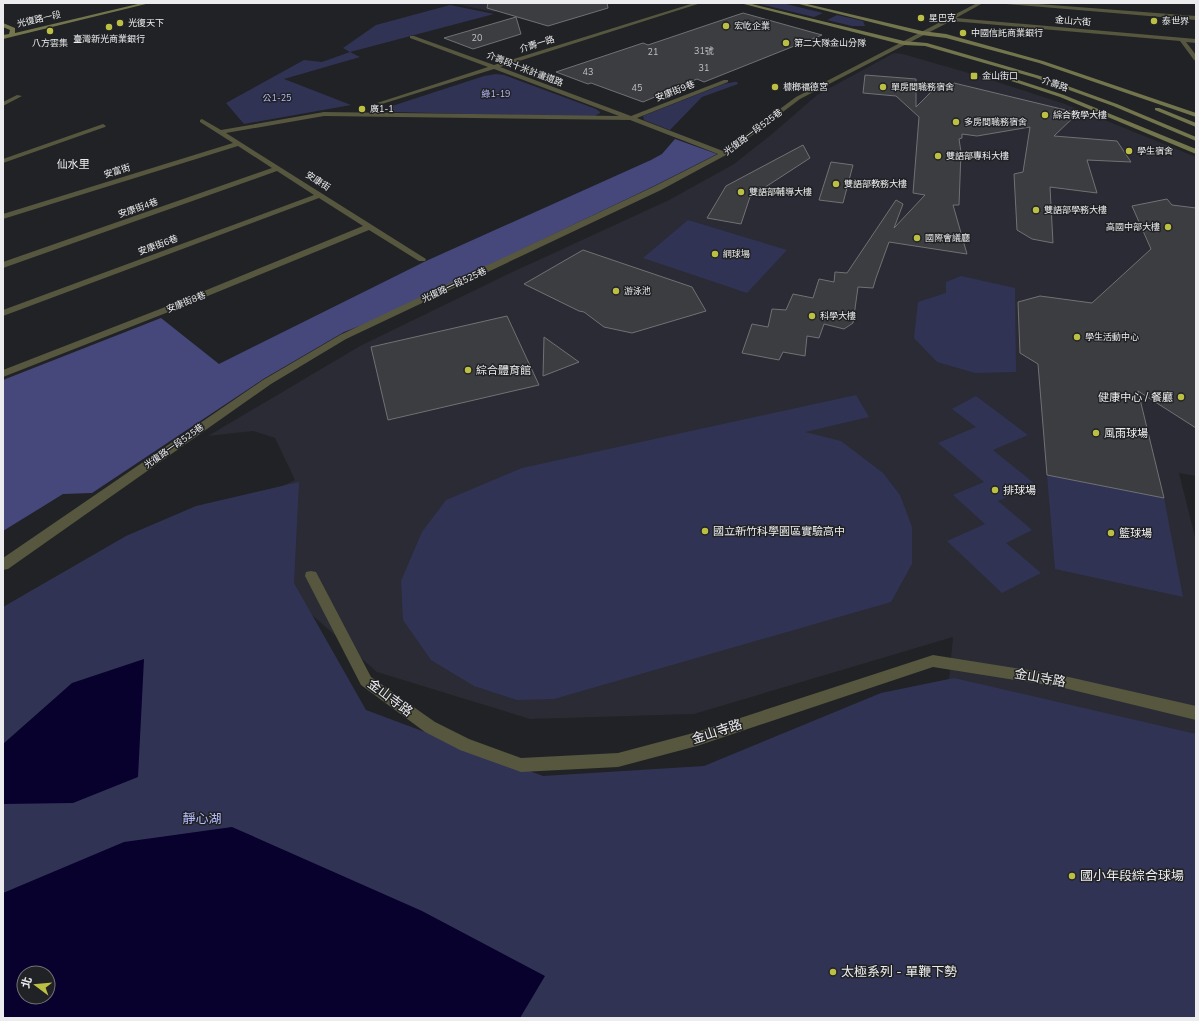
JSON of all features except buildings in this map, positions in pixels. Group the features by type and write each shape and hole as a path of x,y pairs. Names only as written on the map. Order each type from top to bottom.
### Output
{"street":[{"name":"光復路一段","path":"3,35 12,35 148,3"},
{"name":"介壽一路","path":"380,103 699,3"},
{"name":"介壽路","path":"742,3 904,43 925,44 1038,77 1115,105 1196,139"},
{"name":"介壽路","path":"797,3 922,34 946,36 1041,62 1161,102 1196,116"},
{"name":"光復路一段525巷","path":"3,565 267,382 343,338 658,188 724,154 798,98 981,3"},
{"path":"1006,3 1196,18"},
{"name":"金山六街","path":"948,19 1196,41"},
{"path":"3,25 13,28 12,35"},
{"name":"介壽路","path":"922,34 934,40 1041,71"},
{"name":"介壽段十米計畫道路","path":"412,37 724,154"},
{"path":"1182,40 1196,59"},
{"name":"介壽路","path":"904,43 912,49 919,51"},
{"name":"介壽路","path":"984,70 1062,96 1196,152"},
{"name":"安康街9巷","path":"631,118 726,81"},
{"path":"1109,92 1146,104"},
{"path":"3,104 19,96"},
{"path":"1153,107 1196,125"},
{"path":"220,132 324,114 631,118"},
{"name":"安康街","path":"202,121 279,168 368,227 422,259"},
{"path":"3,161 103,126"},
{"name":"安富街","path":"3,217 238,144"},
{"name":"安康街4巷","path":"3,266 279,168"},
{"name":"安康街6巷","path":"3,313 321,195"},
{"name":"安康街8巷","path":"3,374 163,311 368,227"},
{"name":"金山寺路","path":"311,576 366,682 430,728 465,745 521,765 618,760 697,739 933,661 1060,681 1196,713"}],"shaded area":[{"path":"451,3 528,3 494,12"},
{"name":"國立新竹科學園區實驗高中","path":"894,53 903,54 979,76 1065,104 1196,157 1196,476 1179,473 1196,541 1196,1018 917,1018 953,637 694,714 530,719 377,672 206,522 295,480 275,438 253,431 208,436 360,346 506,275 669,200 734,164 772,134 817,95"},
{"path":"675,139 717,154 654,186 372,321 344,332 265,378 92,493 63,494 3,531 3,380 161,318 219,364 426,261 651,160 662,154"},
{"path":"144,659 138,777 73,803 3,804 3,744 72,683"},
{"name":"靜心湖","path":"232,827 422,911 545,976 520,1018 3,1018 3,893 124,842"}],"green space":[{"path":"756,3 782,3 823,13 814,17"},
{"path":"450,5 494,14 350,52 343,48 376,25"},
{"path":"837,15 863,21 865,26 852,26 827,20"},
{"name":"公1-25","path":"350,52 360,57 284,79 351,105 244,124 226,103 304,60 322,62"},
{"name":"綠1-19","path":"496,74 504,75 596,109 600,113 593,117 395,112 390,109 392,106 484,76"},
{"path":"737,82 738,84 702,97 670,130 644,120 643,116 724,84"},
{"name":"網球場","path":"688,220 787,250 747,293 643,258"},
{"path":"961,276 1015,288 1016,372 975,373 937,362 914,338 918,302 946,293 946,282"},
{"path":"856,395 869,417 805,432 841,441 883,473 900,495 912,527 912,564 891,602 554,699 517,700 474,686 431,660 403,620 401,581 422,532 446,500 522,468"},
{"name":"排球場","path":"976,396 1028,435 993,450 1035,484 998,501 1032,530 1006,543 1041,573 1002,593 947,541 985,524 953,495 984,482 938,443 976,427 952,409"},
{"name":"籃球場","path":"1047,475 1164,498 1183,597 1055,569"},
{"name":"靜心湖","path":"299,482 294,583 366,710 543,776 704,766 881,693 954,678 1196,734 1196,1018 3,1018 3,607 126,536 196,506"}],"place":[{"name":"星巴克","path":"921,18"},
{"name":"泰世界","path":"1154,21"},
{"name":"光復天下","path":"120,23"},
{"name":"宏屹企業","path":"726,26"},
{"name":"臺灣新光商業銀行","path":"109,27"},
{"name":"八方雲集","path":"50,31"},
{"name":"中國信託商業銀行","path":"963,33"},
{"name":"第二大隊金山分隊","path":"786,43"},
{"name":"金山街口","path":"974,76"},
{"name":"槺榔福德宮","path":"775,87"},
{"name":"單房間職務宿舍","path":"883,87"},
{"name":"廣1-1","path":"362,109"},
{"name":"綜合教學大樓","path":"1045,115"},
{"name":"多房間職務宿舍","path":"956,122"},
{"name":"學生宿舍","path":"1129,151"},
{"name":"雙語部專科大樓","path":"938,156"},
{"name":"雙語部教務大樓","path":"836,184"},
{"name":"雙語部輔導大樓","path":"741,192"},
{"name":"雙語部學務大樓","path":"1036,210"},
{"name":"高國中部大樓","path":"1168,227"},
{"name":"國際會議廳","path":"917,238"},
{"name":"網球場","path":"715,254"},
{"name":"游泳池","path":"616,291"},
{"name":"科學大樓","path":"812,316"},
{"name":"學生活動中心","path":"1077,337"},
{"name":"綜合體育館","path":"468,370"},
{"name":"健康中心 / 餐廳","path":"1181,397"},
{"name":"風雨球場","path":"1096,433"},
{"name":"排球場","path":"995,490"},
{"name":"國立新竹科學園區實驗高中","path":"705,531"},
{"name":"籃球場","path":"1111,533"},
{"name":"國小年段綜合球場","path":"1072,876"},
{"name":"太極系列 - 單鞭下勢","path":"833,972"}],"district":[{"name":"仙水里","path":"73,164"}]}
